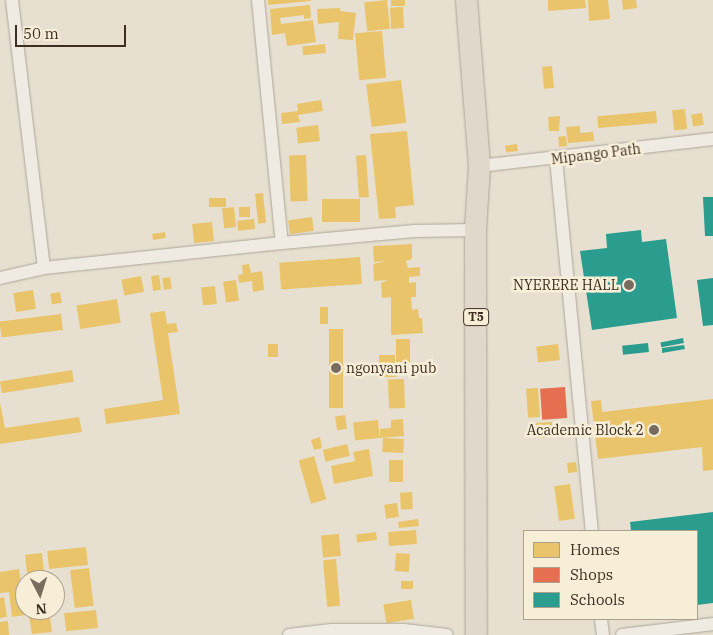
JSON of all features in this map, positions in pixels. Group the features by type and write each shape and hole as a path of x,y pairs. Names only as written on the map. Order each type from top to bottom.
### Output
{"highway":[{"name":"T5","path":"466,0 479,166 475,230 476,635"}],"street":[{"path":"12,0 21,100 44,268"},
{"path":"258,0 282,243"},
{"name":"Mipango Path","path":"479,166 556,159 713,139"},
{"path":"556,159 592,530"},
{"path":"0,278 44,268 282,243 414,231 475,230"},
{"path":"601,620 602,635"},
{"path":"622,635 713,624"},
{"path":"289,635 332,630 404,630 447,635"}],"building: Homes":[{"path":"268,0 311,0 311,1 268,5"},
{"path":"387,0 390,29 367,31 364,2"},
{"path":"391,0 405,0 405,6 391,6"},
{"path":"548,0 585,0 586,8 548,11"},
{"path":"588,0 608,0 610,19 589,21"},
{"path":"622,0 636,0 637,8 623,10"},
{"path":"310,5 311,18 304,19 304,15 280,18 281,24 313,20 316,42 287,46 285,33 272,35 270,9"},
{"path":"403,7 404,28 391,29 390,8"},
{"path":"340,8 340,11 356,13 353,40 338,39 339,22 318,24 317,9"},
{"path":"382,31 386,78 359,80 355,33"},
{"path":"325,44 326,53 303,55 302,46"},
{"path":"552,66 554,88 544,89 542,67"},
{"path":"401,80 406,123 372,127 366,84"},
{"path":"321,100 323,111 298,115 300,122 282,124 281,113 298,111 297,104"},
{"path":"685,109 687,129 674,130 672,110"},
{"path":"656,111 657,123 598,128 597,116"},
{"path":"702,113 704,125 693,127 691,115"},
{"path":"560,116 559,131 549,131 548,117"},
{"path":"318,125 320,141 298,144 296,128"},
{"path":"580,126 580,133 593,132 594,141 568,143 566,127"},
{"path":"407,131 414,205 395,207 396,218 379,219 370,134"},
{"path":"566,136 567,146 559,147 558,137"},
{"path":"517,144 518,151 506,153 505,146"},
{"path":"306,155 308,201 291,202 289,156"},
{"path":"366,155 369,197 359,198 356,156"},
{"path":"263,193 266,223 258,224 255,194"},
{"path":"209,198 226,198 226,207 209,207"},
{"path":"322,199 360,199 360,222 322,222"},
{"path":"234,207 236,227 224,228 222,208"},
{"path":"239,207 250,207 250,217 239,217"},
{"path":"312,217 314,231 290,234 288,220"},
{"path":"254,219 255,229 238,231 237,221"},
{"path":"212,222 214,241 194,243 192,224"},
{"path":"165,232 166,238 153,240 152,234"},
{"path":"412,244 412,259 406,261 408,268 420,267 420,276 409,277 409,283 416,282 416,297 411,297 412,310 418,309 419,318 422,318 423,333 391,335 391,297 382,298 381,283 388,280 374,281 373,264 386,261 374,262 373,246"},
{"path":"360,257 362,284 281,290 279,263"},
{"path":"249,264 251,273 262,271 264,290 253,292 252,281 239,283 238,275 243,274 242,265"},
{"path":"159,275 161,290 153,291 151,276"},
{"path":"141,276 144,292 124,296 121,280"},
{"path":"170,277 172,289 164,290 162,278"},
{"path":"236,280 239,301 226,303 223,282"},
{"path":"215,286 217,304 203,305 201,287"},
{"path":"33,290 36,309 16,312 13,293"},
{"path":"60,292 62,303 52,305 50,294"},
{"path":"117,299 121,323 80,329 77,305"},
{"path":"320,307 328,307 328,324 320,324"},
{"path":"165,311 167,324 176,323 178,332 168,333 180,414 106,424 104,409 163,400 150,313"},
{"path":"61,314 63,330 1,337 0,321"},
{"name":"ngonyani pub","path":"329,329 343,329 343,408 329,408"},
{"path":"396,339 410,339 410,362 396,362"},
{"path":"268,344 278,344 278,357 268,357"},
{"path":"558,344 560,360 538,363 536,347"},
{"path":"379,355 395,355 395,364 379,364"},
{"path":"377,365 396,365 396,377 377,377"},
{"path":"72,370 74,382 2,393 0,381"},
{"path":"404,379 405,408 389,409 388,380"},
{"path":"538,388 540,417 528,418 526,389"},
{"name":"Academic Block 2","path":"713,399 713,470 703,471 702,447 598,459 591,401 601,400 602,412"},
{"path":"0,403 5,428 79,417 82,432 0,444"},
{"path":"345,415 347,429 337,430 335,416"},
{"path":"403,419 404,436 380,438 380,429 391,428 391,420"},
{"path":"378,420 380,438 355,441 353,423"},
{"path":"552,422 553,437 537,438 536,423"},
{"path":"320,437 322,448 314,450 311,440"},
{"path":"383,438 404,439 403,453 382,452"},
{"path":"347,444 350,456 326,462 323,450"},
{"path":"369,449 373,476 334,484 331,466 355,461 353,452"},
{"path":"314,456 326,499 311,504 299,460"},
{"path":"389,460 403,460 403,482 389,482"},
{"path":"576,462 577,472 568,473 567,463"},
{"path":"570,484 575,519 559,521 554,486"},
{"path":"412,492 413,509 401,510 400,493"},
{"path":"397,503 399,517 386,519 384,505"},
{"path":"418,519 419,526 399,528 398,522"},
{"path":"416,530 417,544 389,546 388,532"},
{"path":"376,532 377,540 357,542 356,534"},
{"path":"339,534 341,556 323,557 321,536"},
{"path":"86,547 88,565 49,569 47,551"},
{"path":"42,553 44,570 27,570 25,555"},
{"path":"396,553 410,554 409,572 395,571"},
{"path":"336,559 340,606 327,607 323,560"},
{"path":"89,568 94,606 75,608 70,570"},
{"path":"19,569 15,570 15,617 12,617 9,592 0,593 0,572"},
{"path":"401,581 413,581 413,589 401,589"},
{"path":"4,597 7,617 0,618 0,598"},
{"path":"411,600 414,619 386,623 383,604"},
{"path":"96,610 98,628 66,631 65,613"},
{"path":"30,620 50,620 52,632 32,634"},
{"path":"8,621 9,635 0,635 0,622"}],"building: Shops":[{"path":"565,387 567,418 542,420 540,389"}],"building: Schools":[{"path":"703,197 713,197 713,236 705,236"},
{"name":"NYERERE HALL","path":"641,230 642,242 666,239 677,318 592,330 580,251 607,248 606,234"},
{"path":"713,278 713,325 703,326 697,280"},
{"path":"683,338 684,343 661,347 660,342"},
{"path":"648,343 649,352 623,355 622,346"},
{"path":"684,345 685,349 662,353 662,348"},
{"path":"713,512 713,603 698,605 698,530 631,530 630,522"}],"place":[{"name":"NYERERE HALL","path":"629,285"},
{"name":"ngonyani pub","path":"336,368"},
{"name":"Academic Block 2","path":"654,430"}]}
